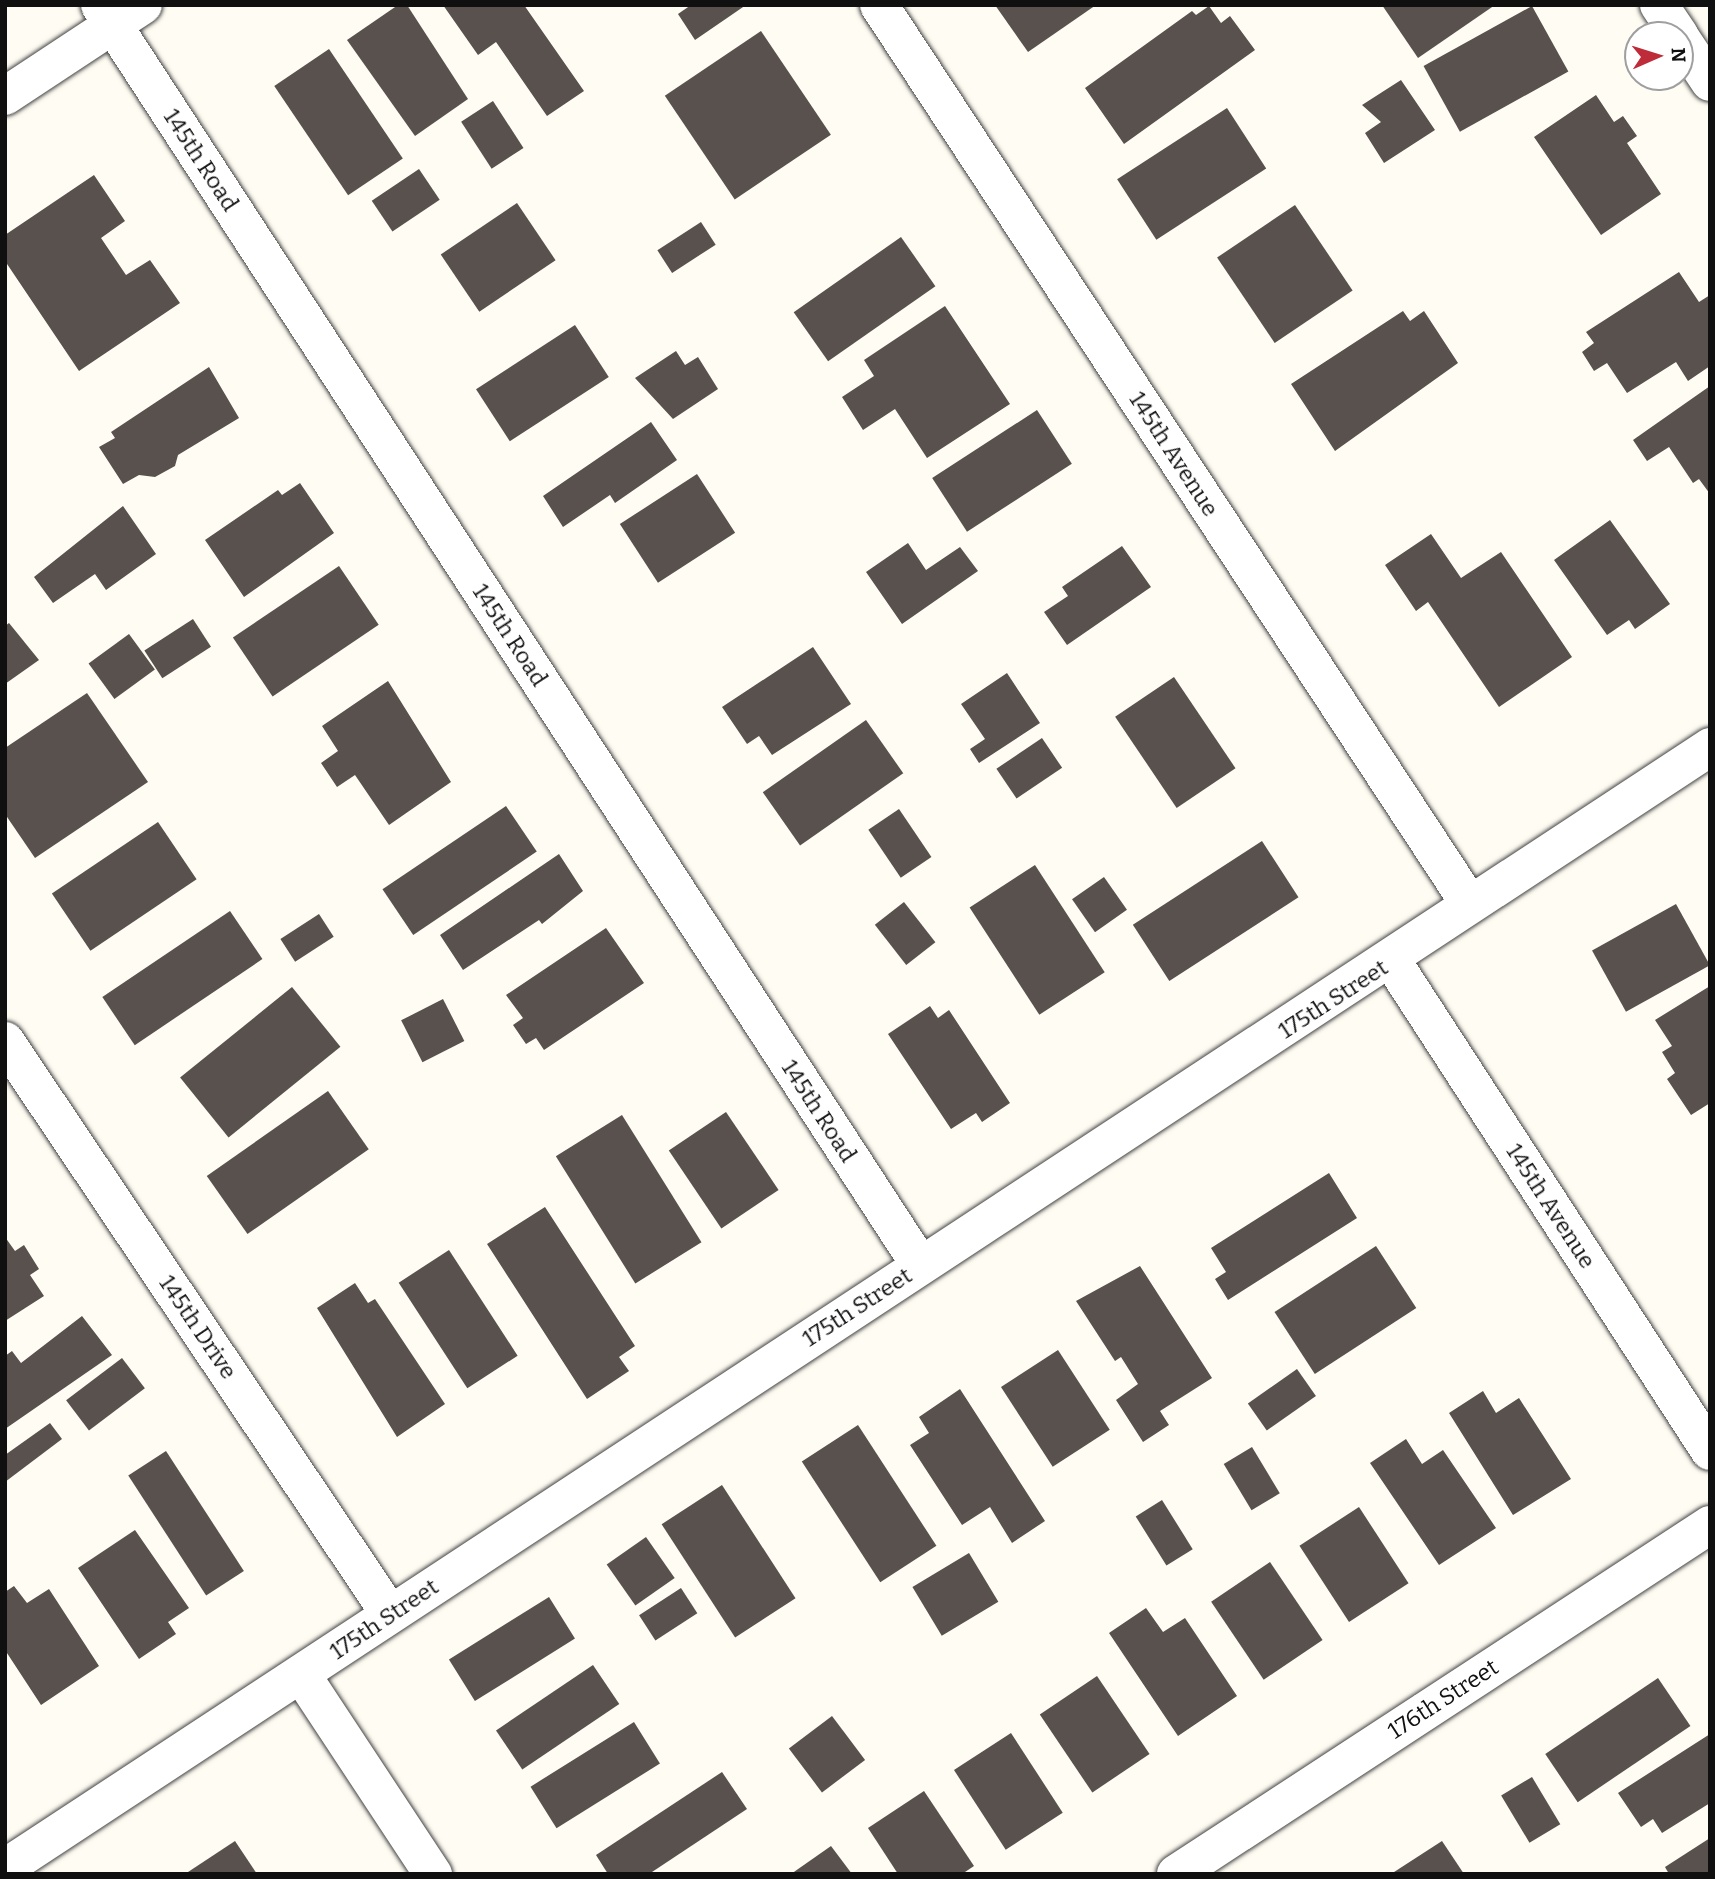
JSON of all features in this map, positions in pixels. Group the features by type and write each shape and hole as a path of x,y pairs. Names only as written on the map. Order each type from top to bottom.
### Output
{"street":[{"name":"145th Avenue","path":"879,5 1469,903"},
{"path":"1659,5 1669,21"},
{"path":"5,96 119,12"},
{"name":"145th Road","path":"119,12 920,1265"},
{"path":"1694,58 1710,82"},
{"name":"175th Street","path":"5,1868 920,1265 1392,961 1469,903 1710,747"},
{"name":"145th Avenue","path":"1392,961 1710,1451"},
{"name":"145th Drive","path":"5,1041 390,1614"},
{"name":"176th Street","path":"1175,1874 1710,1525"},
{"path":"301,1674 433,1874"}],"building":[{"path":"398,5 407,5 468,99 415,136 347,40"},
{"path":"443,5 524,5 584,91 547,116 496,42 478,55"},
{"path":"691,5 746,5 695,40 678,14"},
{"path":"995,5 1096,5 1028,52"},
{"path":"1382,5 1495,5 1418,58"},
{"path":"1209,6 1221,23 1230,16 1255,50 1124,144 1085,88 1192,11 1196,15"},
{"path":"1532,6 1568,72 1460,132 1424,66"},
{"path":"761,31 831,135 735,199 665,96"},
{"path":"329,49 403,158 348,195 274,86"},
{"path":"1401,80 1435,130 1384,163 1365,133 1381,122 1362,105"},
{"path":"1596,95 1614,122 1623,116 1637,136 1627,143 1661,194 1601,235 1534,137"},
{"path":"493,101 523,148 492,169 461,122"},
{"path":"1227,108 1266,168 1156,240 1117,179"},
{"path":"419,169 440,200 392,232 372,201"},
{"path":"94,175 125,221 101,238 126,275 150,260 180,303 79,371 5,261 5,235"},
{"path":"517,203 556,260 479,312 441,254"},
{"path":"1295,205 1353,290 1275,343 1217,258"},
{"path":"701,222 716,245 672,273 657,250"},
{"path":"901,237 935,286 828,361 794,312"},
{"path":"1679,272 1699,302 1710,295 1710,366 1688,381 1676,362 1627,393 1607,363 1594,371 1582,352 1594,343 1586,332"},
{"path":"945,306 1010,404 927,458 895,409 863,430 842,397 874,376 864,360"},
{"path":"1403,311 1410,321 1424,311 1458,363 1335,451 1291,384"},
{"path":"575,325 609,377 510,441 476,389"},
{"path":"676,351 685,365 698,357 718,389 673,419 635,378"},
{"path":"209,367 239,418 178,455 175,466 155,477 139,475 123,484 99,447 115,438 111,432"},
{"path":"1710,386 1710,494 1699,479 1693,483 1669,447 1647,461 1633,440"},
{"path":"1037,410 1072,464 967,532 932,478"},
{"path":"651,422 677,460 615,503 610,495 563,527 543,496"},
{"path":"697,474 735,533 658,583 620,524"},
{"path":"300,483 334,533 244,597 205,540 278,490 282,495"},
{"path":"123,506 156,554 106,590 95,574 53,603 34,577"},
{"path":"1610,520 1670,604 1635,629 1629,620 1607,635 1554,560"},
{"path":"1431,534 1461,578 1501,552 1572,657 1499,707 1428,602 1416,611 1385,565"},
{"path":"908,543 926,570 960,547 978,571 902,624 866,572"},
{"path":"1122,546 1151,587 1067,645 1044,612 1068,596 1062,587"},
{"path":"339,566 379,625 273,696 233,638"},
{"path":"193,619 211,647 162,678 144,651"},
{"path":"9,623 39,660 5,684 5,626"},
{"path":"129,634 155,670 114,699 89,663"},
{"path":"813,647 851,704 772,755 759,736 747,744 722,707"},
{"path":"1007,673 1040,723 979,763 970,749 985,739 961,704"},
{"path":"1174,677 1236,768 1177,808 1115,717"},
{"path":"388,681 451,782 389,825 355,775 337,787 321,763 338,751 322,726"},
{"path":"87,693 148,782 35,858 5,814 5,748"},
{"path":"866,720 903,773 800,846 763,792"},
{"path":"1042,738 1062,768 1017,799 996,769"},
{"path":"506,806 537,852 413,935 382,889"},
{"path":"899,809 931,857 901,878 868,830"},
{"path":"158,822 197,879 90,951 52,894"},
{"path":"1262,841 1298,897 1169,981 1133,925"},
{"path":"559,854 583,891 542,924 539,920 463,970 440,935"},
{"path":"1035,865 1105,972 1039,1015 970,907"},
{"path":"1104,877 1127,910 1095,932 1072,899"},
{"path":"904,902 935,942 906,965 875,925"},
{"path":"1676,904 1710,965 1626,1012 1592,951"},
{"path":"230,911 262,959 135,1045 102,997"},
{"path":"319,914 334,937 295,962 280,939"},
{"path":"606,928 644,983 544,1050 536,1038 526,1044 513,1025 523,1018 506,995"},
{"path":"1710,986 1710,1103 1691,1115 1667,1079 1675,1073 1662,1052 1672,1046 1655,1020"},
{"path":"292,987 340,1047 229,1137 180,1078"},
{"path":"443,999 464,1041 422,1062 401,1020"},
{"path":"930,1006 938,1018 949,1010 1010,1103 982,1122 976,1113 951,1129 888,1034"},
{"path":"328,1091 369,1149 247,1234 207,1176"},
{"path":"726,1112 779,1190 721,1229 669,1151"},
{"path":"622,1115 701,1242 635,1284 556,1156"},
{"path":"1329,1173 1357,1218 1228,1300 1215,1279 1226,1272 1211,1248"},
{"path":"545,1207 635,1346 619,1357 629,1371 587,1399 487,1244"},
{"path":"5,1237 15,1251 24,1245 39,1269 30,1275 44,1296 5,1321"},
{"path":"1376,1246 1416,1308 1315,1374 1275,1312"},
{"path":"449,1250 518,1356 467,1388 399,1283"},
{"path":"1140,1266 1212,1378 1160,1411 1169,1425 1143,1442 1116,1400 1138,1384 1121,1357 1115,1361 1076,1301"},
{"path":"355,1283 368,1303 375,1299 445,1404 397,1437 317,1308"},
{"path":"82,1316 112,1355 5,1429 5,1356 12,1351 21,1363"},
{"path":"1058,1350 1110,1430 1053,1467 1001,1387"},
{"path":"122,1358 145,1388 89,1430 66,1400"},
{"path":"1297,1369 1316,1396 1267,1430 1248,1403"},
{"path":"960,1389 1045,1521 1012,1543 990,1507 962,1525 910,1445 929,1433 919,1417"},
{"path":"1483,1391 1496,1413 1519,1398 1571,1479 1513,1515 1449,1413"},
{"path":"50,1423 62,1439 5,1482 5,1455"},
{"path":"858,1425 936,1546 880,1582 802,1461"},
{"path":"1406,1439 1422,1464 1443,1450 1496,1528 1439,1565 1370,1463"},
{"path":"1252,1447 1280,1493 1252,1510 1224,1464"},
{"path":"166,1451 244,1571 206,1595 128,1476"},
{"path":"722,1485 796,1598 735,1637 662,1524"},
{"path":"1162,1500 1193,1549 1166,1566 1136,1516"},
{"path":"1359,1507 1409,1583 1349,1622 1299,1546"},
{"path":"135,1530 189,1608 168,1622 176,1634 139,1659 78,1568"},
{"path":"646,1537 675,1578 635,1605 607,1565"},
{"path":"969,1553 998,1602 942,1636 912,1587"},
{"path":"1270,1562 1323,1640 1264,1680 1211,1602"},
{"path":"14,1586 27,1603 49,1589 99,1666 41,1705 5,1650 5,1592"},
{"path":"681,1588 697,1613 655,1640 639,1615"},
{"path":"549,1597 575,1639 475,1701 449,1660"},
{"path":"1146,1608 1163,1632 1185,1618 1237,1696 1178,1736 1109,1633"},
{"path":"593,1665 619,1704 522,1769 496,1730"},
{"path":"1097,1676 1150,1754 1092,1793 1040,1715"},
{"path":"1658,1678 1690,1726 1578,1802 1545,1754"},
{"path":"832,1716 865,1760 822,1792 789,1748"},
{"path":"634,1722 660,1764 557,1828 531,1787"},
{"path":"1011,1733 1063,1813 1006,1850 954,1770"},
{"path":"1710,1734 1710,1803 1662,1833 1653,1819 1641,1827 1618,1793"},
{"path":"722,1772 747,1809 649,1874 608,1874 596,1855"},
{"path":"1532,1777 1560,1824 1529,1843 1501,1796"},
{"path":"924,1791 974,1866 962,1874 898,1874 868,1828"},
{"path":"1710,1838 1710,1874 1669,1874 1665,1867"},
{"path":"235,1841 257,1874 185,1874"},
{"path":"1442,1841 1464,1874 1391,1874"},
{"path":"831,1846 852,1874 791,1874"}]}
